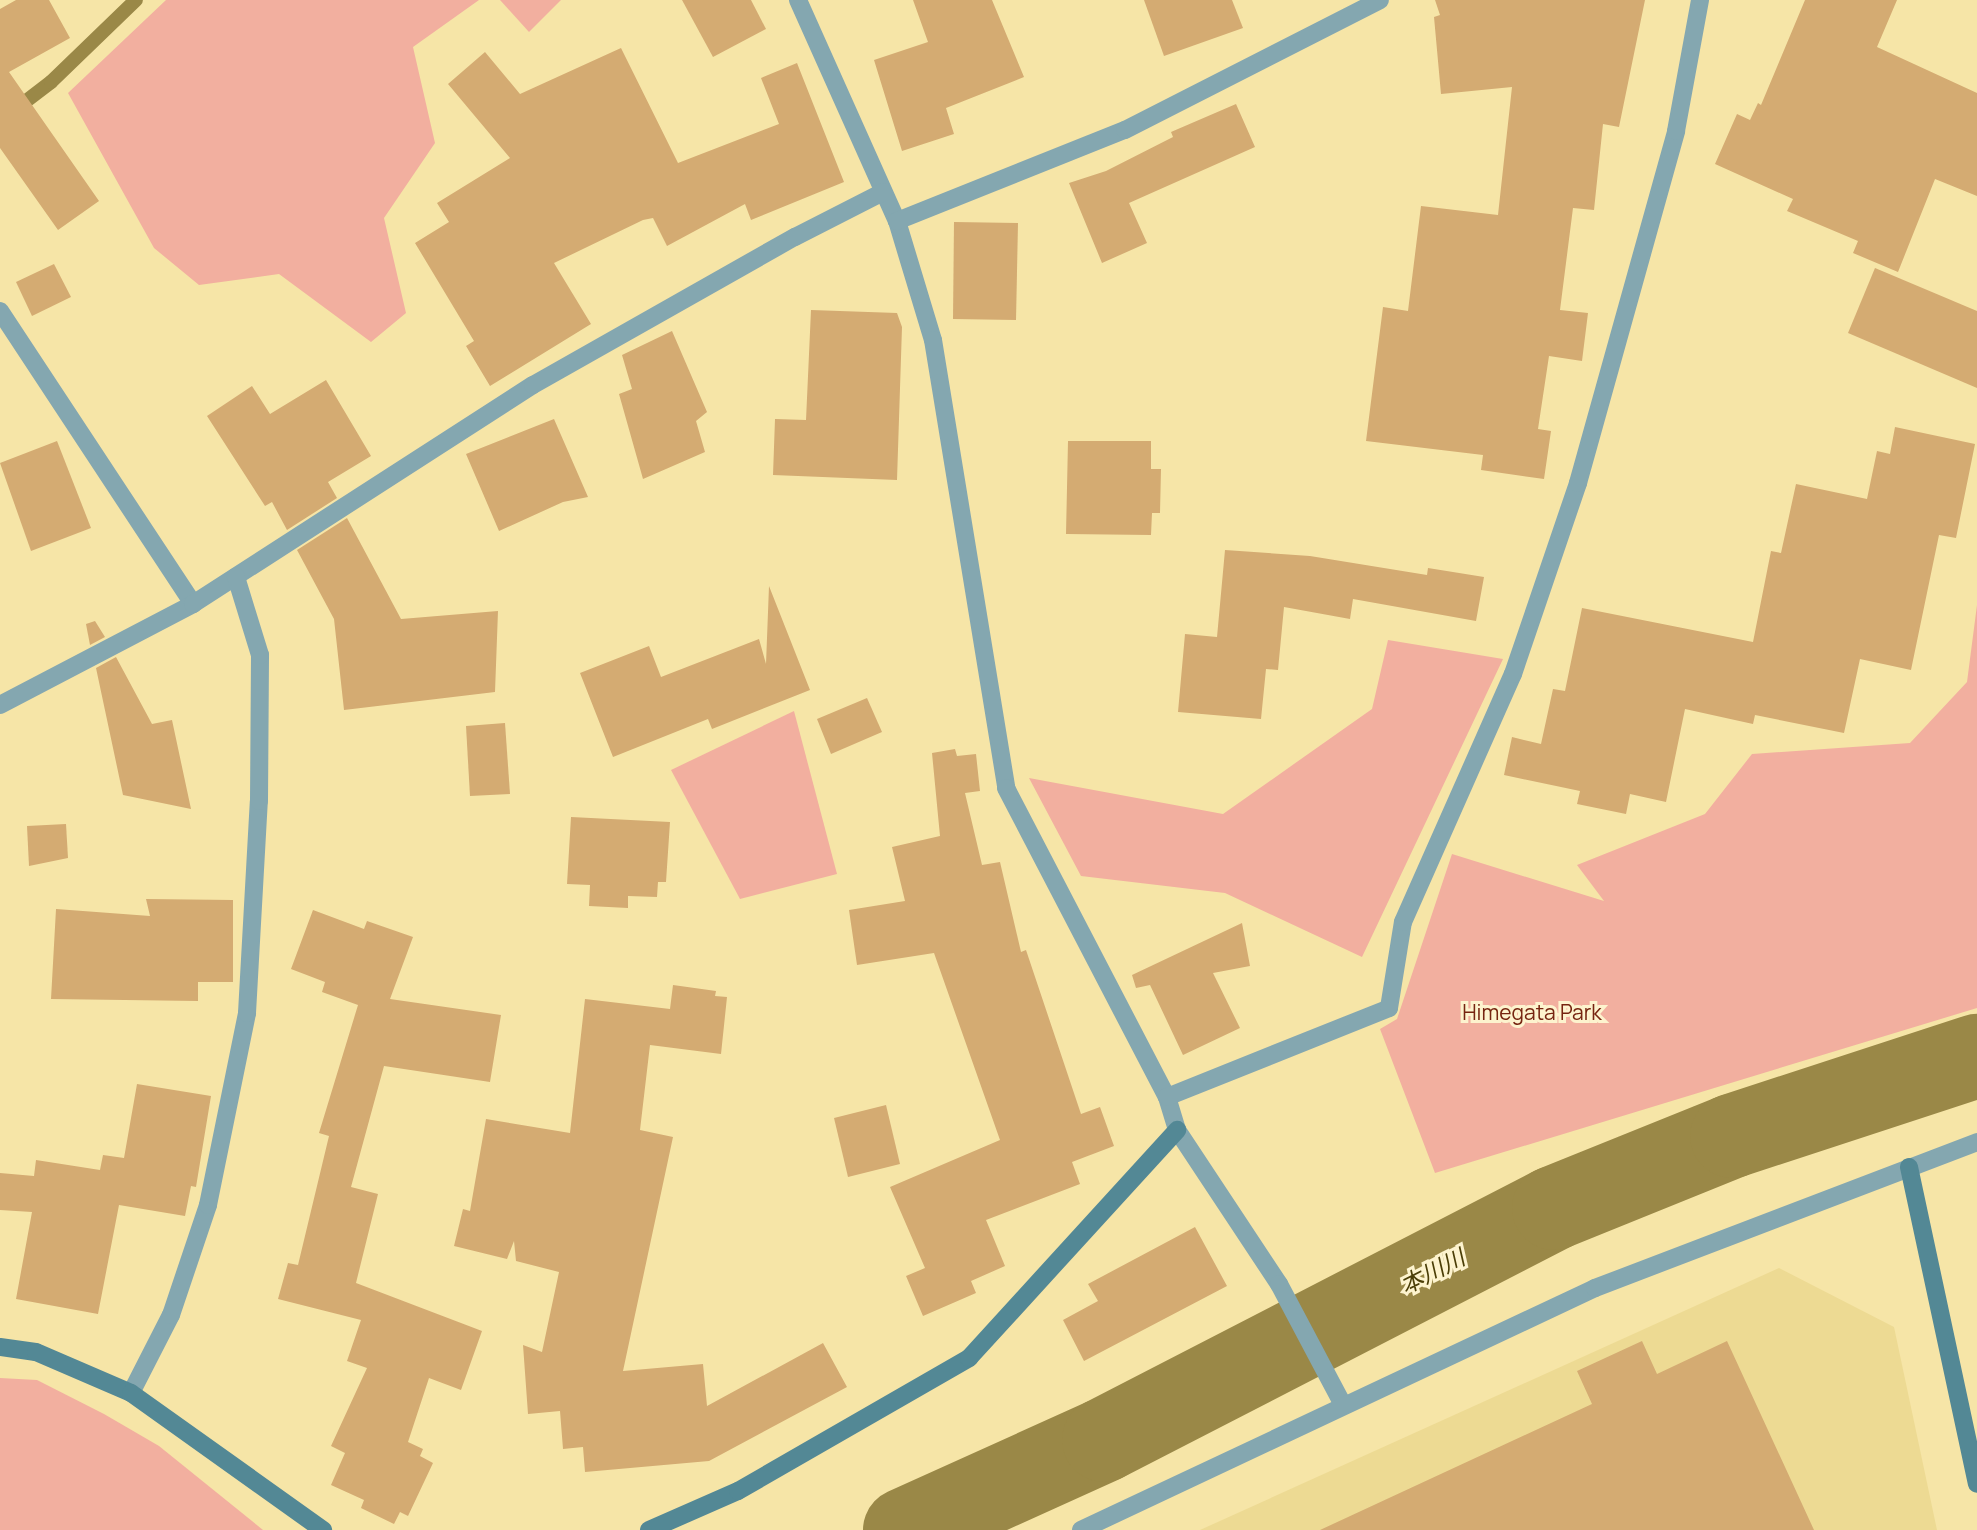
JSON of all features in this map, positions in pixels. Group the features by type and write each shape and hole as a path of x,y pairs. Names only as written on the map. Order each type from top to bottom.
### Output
{"street":[{"path":"798,0 897,221 933,340 1006,788 1167,1097 1177,1130 1279,1284 1343,1405"},
{"path":"897,221 1125,130 1380,0"},
{"path":"1167,1097 1389,1008 1403,922 1513,674 1578,483 1676,131 1700,0"},
{"path":"0,705 193,604 533,385 795,237 883,192"},
{"path":"0,311 193,604"},
{"path":"131,1393 171,1315 208,1206 247,1013 259,801 261,655 236,577"},
{"path":"649,1530 738,1491 969,1358 1177,1130"},
{"path":"1081,1530 1595,1288 1977,1142"},
{"path":"1909,1167 1977,1484"},
{"path":"0,1347 36,1352 131,1393 323,1530"}],"shaded area":[{"path":"1779,1268 1894,1327 1937,1530 1200,1530"}],"green space":[{"path":"166,0 479,0 413,47 435,143 384,218 406,313 371,342 279,274 199,285 154,248 68,93"},
{"path":"500,0 561,0 529,32"},
{"name":"Himegata Park","path":"1977,605 1977,1008 1435,1173 1380,1029 1397,1019 1452,854 1604,901 1577,865 1705,814 1752,754 1910,743 1967,682"},
{"path":"1388,640 1503,659 1362,957 1225,893 1081,876 1029,778 1223,814 1372,709"},
{"path":"794,711 837,874 740,899 671,770"},
{"path":"0,1378 37,1380 104,1414 159,1446 263,1530 0,1530"}],"building":[{"path":"16,0 49,0 70,38 9,72 99,201 58,230 0,148 0,9"},
{"path":"682,0 751,0 766,29 713,57"},
{"path":"913,0 992,0 1024,77 946,108 954,134 902,151 874,60 928,42"},
{"path":"1144,0 1232,0 1243,28 1164,56"},
{"path":"1435,0 1645,0 1619,127 1603,124 1594,210 1573,208 1560,310 1588,313 1582,361 1549,356 1538,429 1551,431 1544,479 1481,470 1483,455 1366,441 1383,307 1408,311 1421,206 1498,215 1512,87 1441,94 1434,17 1440,15"},
{"path":"1805,0 1897,0 1877,47 1977,93 1977,196 1935,179 1898,272 1853,253 1858,241 1787,211 1793,199 1715,164 1737,114 1750,120 1758,103 1761,105"},
{"path":"621,48 678,163 779,124 761,78 797,63 844,182 751,220 745,204 667,246 653,218 643,220 554,263 591,324 490,386 466,346 474,341 415,243 449,222 437,203 510,158 448,84 485,52 520,94"},
{"path":"1236,104 1255,147 1129,203 1147,243 1102,263 1069,183 1106,171 1173,137 1171,132"},
{"path":"954,222 1018,223 1016,320 953,319"},
{"path":"54,264 71,297 32,316 16,282"},
{"path":"1875,268 1977,311 1977,388 1848,333"},
{"path":"811,310 897,313 902,327 897,480 773,475 775,419 806,420"},
{"path":"672,331 707,412 696,421 705,452 643,479 619,394 632,389 622,355"},
{"path":"326,380 371,456 328,482 337,498 287,530 272,502 265,506 207,416 252,386 270,414"},
{"path":"554,419 588,497 563,502 499,531 466,454"},
{"path":"1895,427 1975,444 1956,538 1939,535 1911,670 1860,659 1844,733 1755,715 1753,724 1685,709 1666,802 1630,794 1626,814 1577,804 1580,791 1504,775 1512,737 1541,744 1553,689 1565,691 1582,608 1753,642 1771,551 1781,553 1796,484 1867,499 1877,451 1890,454"},
{"path":"57,441 91,528 31,551 0,463"},
{"path":"1068,441 1151,441 1151,469 1161,469 1160,513 1152,513 1151,535 1066,534"},
{"path":"347,518 401,619 498,611 495,692 344,710 334,619 297,550"},
{"path":"1225,550 1310,556 1427,575 1428,568 1484,577 1476,621 1353,599 1350,619 1284,607 1278,670 1266,669 1261,719 1178,712 1185,634 1217,637"},
{"path":"769,586 810,690 712,729 708,719 613,757 580,673 649,646 661,677 759,639 766,664"},
{"path":"95,621 105,637 90,645 86,624"},
{"path":"116,657 152,724 172,720 191,809 123,795 96,668"},
{"path":"867,698 882,732 831,754 817,719"},
{"path":"505,723 510,794 470,796 466,726"},
{"path":"955,749 957,756 976,754 980,791 965,793 982,865 1000,862 1021,952 1026,950 1081,1114 1100,1107 1114,1146 1072,1162 1080,1184 986,1220 1005,1266 971,1281 976,1293 923,1316 906,1276 925,1268 890,1187 1000,1140 934,953 857,965 849,910 905,901 892,847 940,836 932,753"},
{"path":"571,817 670,822 666,882 658,882 657,897 628,896 628,908 589,906 590,885 567,884"},
{"path":"66,824 68,858 29,866 27,826"},
{"path":"146,899 233,900 233,982 198,982 198,1001 51,999 56,909 150,916"},
{"path":"313,910 364,929 367,921 413,937 390,999 501,1015 490,1082 384,1066 351,1187 378,1194 356,1283 482,1331 461,1390 429,1378 408,1442 423,1449 420,1456 433,1463 408,1516 400,1512 394,1524 361,1508 364,1500 331,1485 345,1453 331,1446 367,1368 347,1361 361,1320 278,1299 288,1263 298,1265 329,1136 319,1133 358,1005 322,992 325,982 291,969"},
{"path":"1242,923 1250,966 1213,973 1240,1028 1183,1055 1150,985 1136,988 1132,975"},
{"path":"673,985 716,991 715,996 727,997 721,1054 650,1045 640,1130 673,1137 623,1371 703,1364 707,1406 823,1343 847,1387 709,1461 585,1472 583,1447 563,1449 560,1411 528,1414 523,1345 542,1352 559,1272 516,1261 514,1241 507,1259 454,1246 463,1209 470,1211 486,1119 570,1133 585,999 670,1009"},
{"path":"137,1084 211,1096 196,1187 191,1186 185,1216 119,1205 98,1314 16,1299 32,1212 0,1210 0,1173 34,1176 36,1160 100,1170 103,1155 124,1158"},
{"path":"886,1105 900,1164 848,1177 834,1118"},
{"path":"1195,1227 1227,1286 1084,1361 1063,1320 1098,1301 1088,1284"},
{"path":"1642,1341 1657,1374 1727,1341 1814,1530 1320,1530 1592,1404 1577,1371"}],"waterway":[{"path":"0,121 51,82 136,0"},
{"name":"本川川","path":"905,1530 1104,1440 1554,1208 1732,1136 1977,1056"}]}
